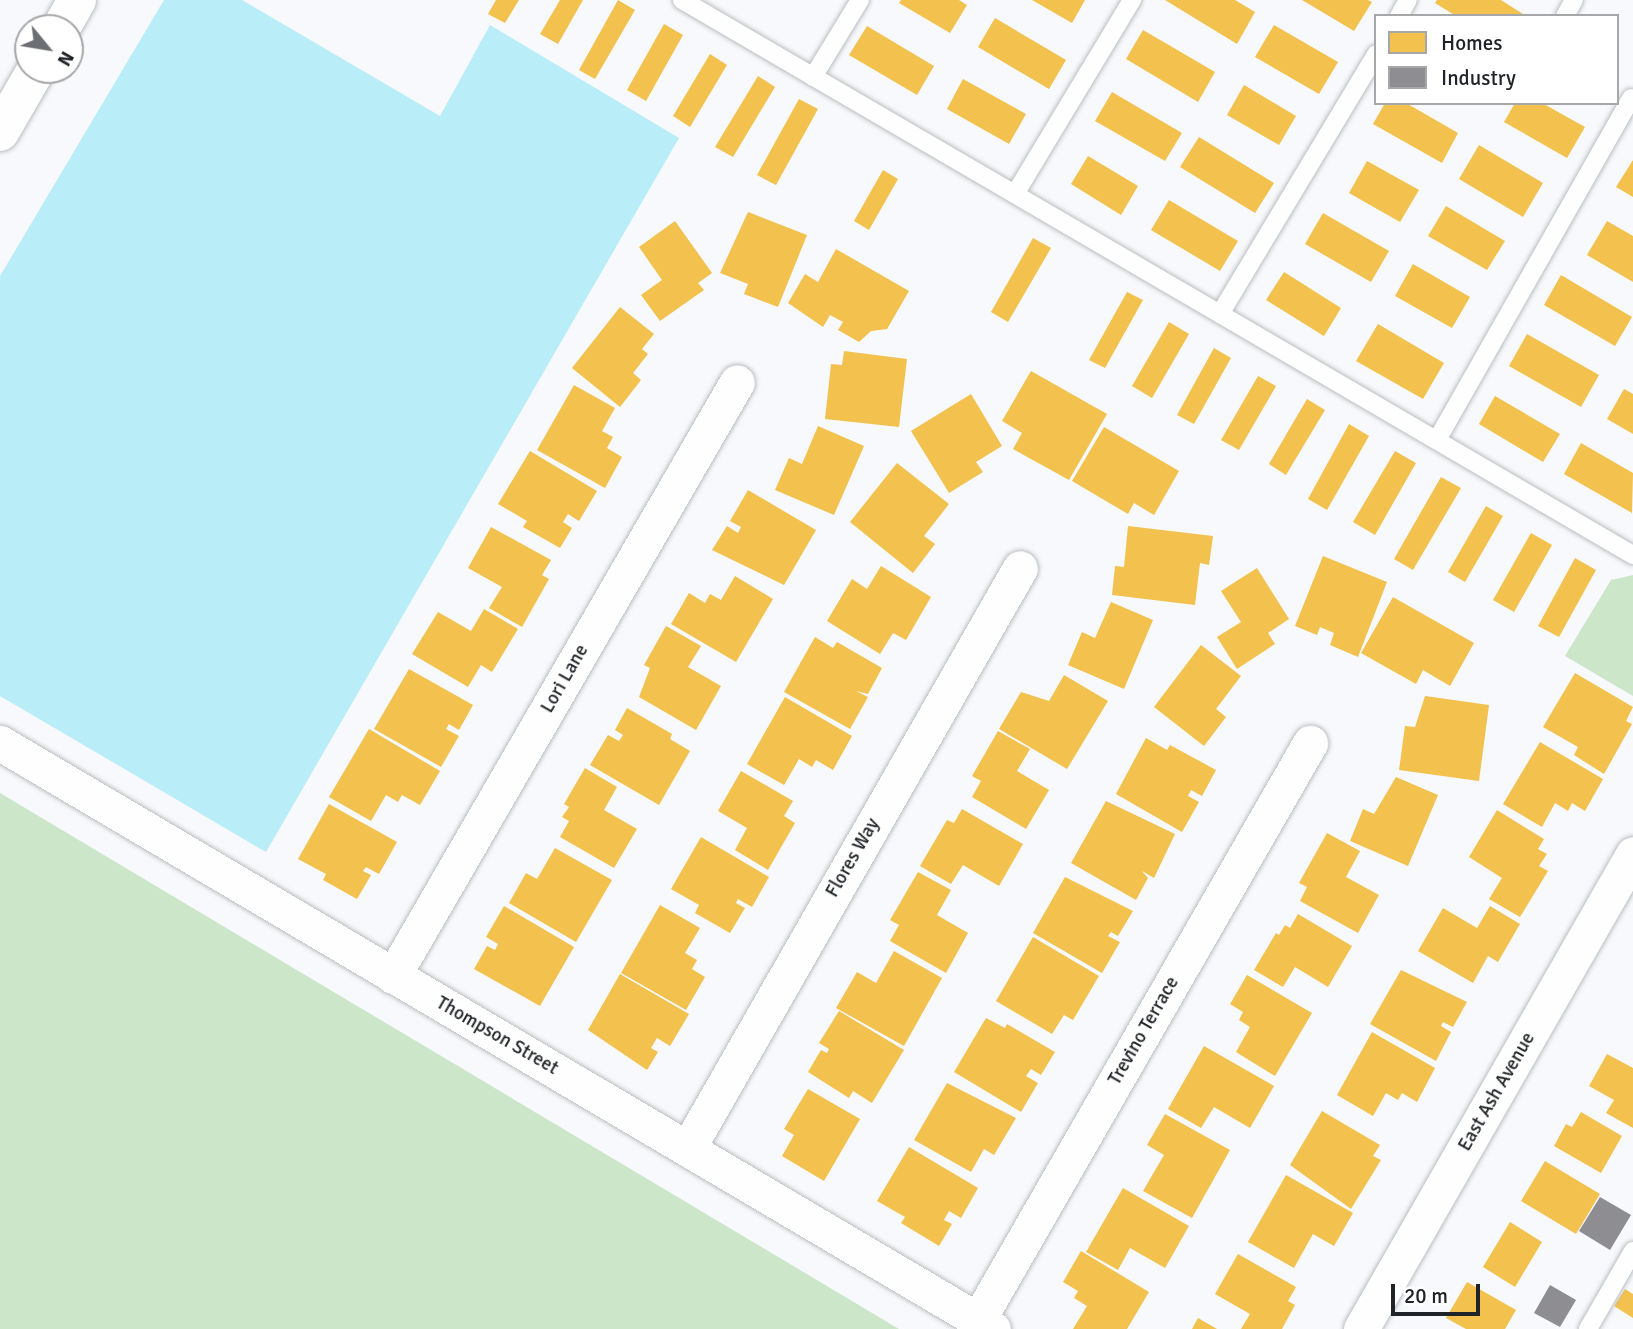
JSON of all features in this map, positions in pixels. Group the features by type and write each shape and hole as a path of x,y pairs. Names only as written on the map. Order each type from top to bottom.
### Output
{"street":[{"path":"0,132 28,84"},
{"name":"Lori Lane","path":"393,976 737,382"},
{"name":"Flores Way","path":"688,1149 1020,568"},
{"name":"Thompson Street","path":"0,743 986,1324"},
{"name":"Trevino Terrace","path":"986,1324 1310,743"},
{"name":"East Ash Avenue","path":"1361,1329 1633,854"}],"lane":[{"path":"682,0 1633,555"},
{"path":"813,77 860,0"},
{"path":"1015,194 1132,0"},
{"path":"1220,314 1374,57"},
{"path":"1437,440 1627,96"},
{"path":"1588,1329 1633,1251"}],"green space":[{"path":"1633,575 1633,696 1565,656 1611,580"},
{"path":"0,793 899,1329 0,1329"}],"water":[{"path":"164,0 242,0 440,116 490,25 679,138 266,852 0,696 0,276"}],"building: Homes":[{"path":"496,0 519,0 505,23 488,14"},
{"path":"560,0 583,0 558,44 540,34"},
{"path":"618,0 635,10 595,79 579,70"},
{"path":"901,0 959,0 967,5 950,33 899,3"},
{"path":"1032,0 1085,0 1072,23"},
{"path":"1165,0 1235,0 1255,12 1237,44"},
{"path":"1302,0 1368,0 1372,2 1354,31"},
{"path":"1437,0 1501,0 1523,14 1453,14 1435,3"},
{"path":"995,18 1066,60 1049,89 978,47"},
{"path":"664,24 683,35 646,101 627,90"},
{"path":"1274,25 1338,62 1319,94 1255,57"},
{"path":"867,26 934,66 917,95 849,55"},
{"path":"1143,30 1215,72 1198,102 1126,59"},
{"path":"710,54 727,65 690,127 673,116"},
{"path":"758,76 775,87 733,157 715,147"},
{"path":"963,79 1026,114 1009,144 947,109"},
{"path":"1244,85 1296,116 1279,145 1227,115"},
{"path":"1112,92 1182,133 1165,161 1095,121"},
{"path":"799,99 818,109 776,185 757,175"},
{"path":"1384,105 1409,105 1458,133 1442,163 1373,124"},
{"path":"1514,105 1546,105 1585,127 1567,158 1504,122"},
{"path":"1199,137 1274,183 1255,213 1180,167"},
{"path":"1479,145 1543,183 1523,217 1459,179"},
{"path":"1088,156 1138,186 1121,215 1071,184"},
{"path":"1633,160 1633,197 1616,187"},
{"path":"1367,161 1419,190 1400,222 1349,193"},
{"path":"883,170 898,179 869,230 854,221"},
{"path":"1169,200 1238,241 1220,271 1151,230"},
{"path":"1446,206 1505,241 1487,270 1428,236"},
{"path":"748,212 807,235 778,307 744,294 748,284 720,273"},
{"path":"1323,213 1389,251 1371,282 1305,244"},
{"path":"675,221 712,273 698,283 704,290 660,321 641,295 662,280 639,247"},
{"path":"1607,221 1633,236 1633,282 1587,255"},
{"path":"1033,238 1051,248 1008,322 991,312"},
{"path":"836,249 909,291 887,329 871,331 859,342 838,330 843,322 830,315 823,327 788,303 805,274 818,282"},
{"path":"1413,264 1470,297 1452,328 1395,296"},
{"path":"1284,272 1341,308 1324,336 1266,300"},
{"path":"1561,275 1632,317 1615,346 1544,305"},
{"path":"1127,292 1143,300 1105,368 1089,360"},
{"path":"620,307 654,334 642,349 648,354 633,373 641,380 620,407 572,368"},
{"path":"1169,322 1189,334 1152,398 1132,386"},
{"path":"1378,324 1444,363 1423,399 1356,361"},
{"path":"1527,334 1599,375 1581,407 1509,366"},
{"path":"1214,348 1231,358 1194,424 1177,415"},
{"path":"844,351 907,359 899,427 825,419 831,364 842,365"},
{"path":"1031,371 1107,414 1069,480 1013,449 1022,433 1002,421"},
{"path":"1258,376 1276,386 1239,450 1221,440"},
{"path":"574,385 615,408 602,431 613,437 607,448 622,457 605,488 537,450"},
{"path":"1624,389 1633,394 1633,434 1607,419"},
{"path":"971,394 1002,446 976,462 983,472 949,493 911,431"},
{"path":"1495,396 1560,434 1543,462 1479,424"},
{"path":"1307,399 1325,410 1286,475 1269,464"},
{"path":"1349,424 1369,436 1327,510 1308,499"},
{"path":"818,426 864,446 834,515 775,490 789,458 802,464"},
{"path":"1104,427 1179,471 1154,515 1134,503 1128,514 1072,481"},
{"path":"1581,443 1633,473 1632,513 1564,474"},
{"path":"530,451 597,491 579,521 568,514 563,522 572,528 560,548 523,527 527,521 498,504"},
{"path":"1395,451 1416,463 1375,535 1353,522"},
{"path":"897,463 949,504 924,536 935,544 913,573 850,522"},
{"path":"1441,477 1461,488 1413,570 1394,559"},
{"path":"748,490 816,530 784,585 712,550 727,526 738,533 741,527 730,521"},
{"path":"1486,506 1503,516 1465,582 1448,572"},
{"path":"1128,526 1213,536 1209,565 1200,563 1195,605 1112,595 1115,566 1124,567"},
{"path":"491,527 551,560 542,575 549,579 522,627 489,608 502,587 468,568"},
{"path":"1531,533 1552,545 1514,612 1493,600"},
{"path":"1323,556 1387,582 1358,657 1330,645 1334,633 1320,627 1317,635 1295,626"},
{"path":"1575,558 1596,570 1559,637 1538,626"},
{"path":"881,566 931,597 906,640 893,633 880,654 827,621 852,579 867,589"},
{"path":"1257,568 1289,619 1268,633 1275,644 1237,669 1217,637 1241,622 1221,591"},
{"path":"735,576 773,599 736,662 671,624 689,593 705,603 710,594 721,600"},
{"path":"1393,597 1474,643 1450,686 1423,670 1416,684 1361,653"},
{"path":"1111,602 1153,620 1124,689 1068,665 1082,632 1095,638"},
{"path":"484,609 518,629 492,672 481,665 468,687 412,654 438,612 471,631"},
{"path":"666,626 701,646 688,667 721,686 696,730 639,697 650,668 644,665"},
{"path":"815,637 833,648 837,642 882,668 868,694 856,691 868,697 850,729 784,692"},
{"path":"1201,645 1241,676 1216,709 1226,717 1204,746 1154,707"},
{"path":"409,669 473,705 459,730 449,724 446,729 459,736 441,767 374,729"},
{"path":"1575,673 1633,707 1626,721 1632,724 1604,774 1574,755 1578,747 1543,727"},
{"path":"1064,675 1108,701 1067,769 999,729 1021,692 1049,701"},
{"path":"1425,696 1489,705 1479,781 1399,770 1405,726 1415,727"},
{"path":"785,697 852,736 833,770 816,760 812,767 799,759 784,785 747,764"},
{"path":"627,708 672,734 670,739 690,751 659,805 590,765 608,735 619,741 623,735 615,730"},
{"path":"369,729 440,771 420,805 402,795 398,802 386,795 371,821 329,797"},
{"path":"998,731 1030,749 1017,771 1049,790 1026,829 972,797 981,781 972,776"},
{"path":"1146,738 1167,750 1170,745 1216,770 1202,796 1191,790 1188,796 1199,802 1182,832 1116,794"},
{"path":"1540,742 1603,779 1585,811 1572,803 1568,811 1555,803 1542,827 1503,804"},
{"path":"585,768 617,787 604,810 637,829 614,868 560,837 569,821 562,817 569,807 564,804"},
{"path":"741,771 793,801 784,816 795,823 768,870 735,850 747,828 718,811"},
{"path":"1396,777 1438,795 1408,866 1350,841 1363,809 1374,814"},
{"path":"1106,801 1175,834 1154,878 1142,871 1148,878 1136,900 1071,863"},
{"path":"329,804 397,842 379,874 366,867 363,871 371,875 357,899 323,880 326,874 298,859"},
{"path":"962,809 1023,844 999,886 963,865 951,884 920,866 947,820 954,823"},
{"path":"1497,810 1544,839 1538,849 1547,854 1539,866 1548,871 1520,917 1489,899 1502,878 1469,857"},
{"path":"1327,833 1360,851 1346,877 1379,895 1358,933 1300,901 1307,887 1299,883"},
{"path":"701,837 769,877 752,907 738,899 736,903 745,908 730,933 695,913 699,905 671,889"},
{"path":"555,848 612,880 576,942 509,903 526,873 537,879"},
{"path":"918,872 951,890 937,915 968,933 946,973 890,941 899,925 890,920"},
{"path":"1065,877 1133,911 1118,936 1111,932 1108,936 1120,942 1102,973 1033,933"},
{"path":"660,905 700,928 685,953 697,960 692,969 705,977 686,1010 621,973"},
{"path":"504,906 574,947 540,1006 474,969 487,946 495,950 498,944 486,937"},
{"path":"1490,906 1520,924 1498,962 1488,956 1473,983 1418,951 1443,908 1477,928"},
{"path":"1298,914 1352,946 1328,987 1295,967 1283,987 1254,970 1276,933 1279,935 1285,925 1290,928"},
{"path":"1033,937 1099,976 1073,1020 1064,1015 1052,1034 996,1001"},
{"path":"894,951 942,978 904,1046 836,1008 857,972 876,983"},
{"path":"1401,970 1467,1002 1453,1027 1443,1022 1441,1026 1451,1032 1436,1061 1370,1024"},
{"path":"620,974 689,1014 670,1046 657,1038 651,1048 658,1052 647,1070 588,1030"},
{"path":"1247,975 1312,1013 1275,1076 1236,1052 1250,1027 1239,1020 1243,1012 1230,1004"},
{"path":"839,1011 904,1050 872,1103 853,1091 849,1098 808,1072 821,1050 827,1053 829,1049 819,1043"},
{"path":"986,1018 1005,1028 1007,1024 1055,1052 1041,1075 1031,1069 1026,1076 1038,1083 1021,1112 954,1072"},
{"path":"1372,1032 1435,1068 1417,1102 1402,1093 1398,1100 1386,1093 1373,1116 1337,1095"},
{"path":"1204,1046 1274,1086 1250,1128 1214,1107 1201,1128 1168,1109"},
{"path":"1607,1054 1633,1068 1633,1128 1606,1113 1614,1100 1589,1086"},
{"path":"947,1083 1016,1118 994,1155 984,1149 971,1172 914,1140"},
{"path":"808,1089 860,1119 824,1181 782,1156 794,1135 784,1129"},
{"path":"1322,1111 1380,1145 1373,1156 1381,1160 1351,1209 1290,1165"},
{"path":"1581,1112 1622,1136 1601,1173 1554,1146 1566,1124 1572,1127"},
{"path":"1165,1114 1230,1150 1192,1218 1143,1191 1164,1155 1147,1145"},
{"path":"909,1147 978,1188 961,1218 949,1211 944,1220 952,1224 939,1246 901,1223 905,1217 877,1201"},
{"path":"1545,1161 1600,1194 1576,1234 1521,1201"},
{"path":"1286,1175 1353,1213 1334,1246 1313,1234 1294,1268 1248,1242"},
{"path":"1123,1188 1189,1226 1165,1268 1130,1248 1118,1270 1086,1252"},
{"path":"1510,1222 1542,1242 1515,1287 1483,1267"},
{"path":"1081,1251 1149,1292 1127,1329 1073,1329 1087,1306 1074,1298 1078,1291 1063,1282"},
{"path":"1238,1254 1296,1287 1288,1301 1295,1305 1282,1329 1241,1329 1250,1314 1215,1294"},
{"path":"1467,1282 1516,1310 1505,1329 1466,1329 1446,1318"},
{"path":"1625,1289 1633,1294 1633,1318 1614,1306"},
{"path":"1198,1318 1217,1329 1192,1329"}],"building: Industry":[{"path":"1600,1197 1631,1215 1610,1250 1579,1231"},
{"path":"1550,1285 1576,1300 1560,1327 1534,1313"}]}
